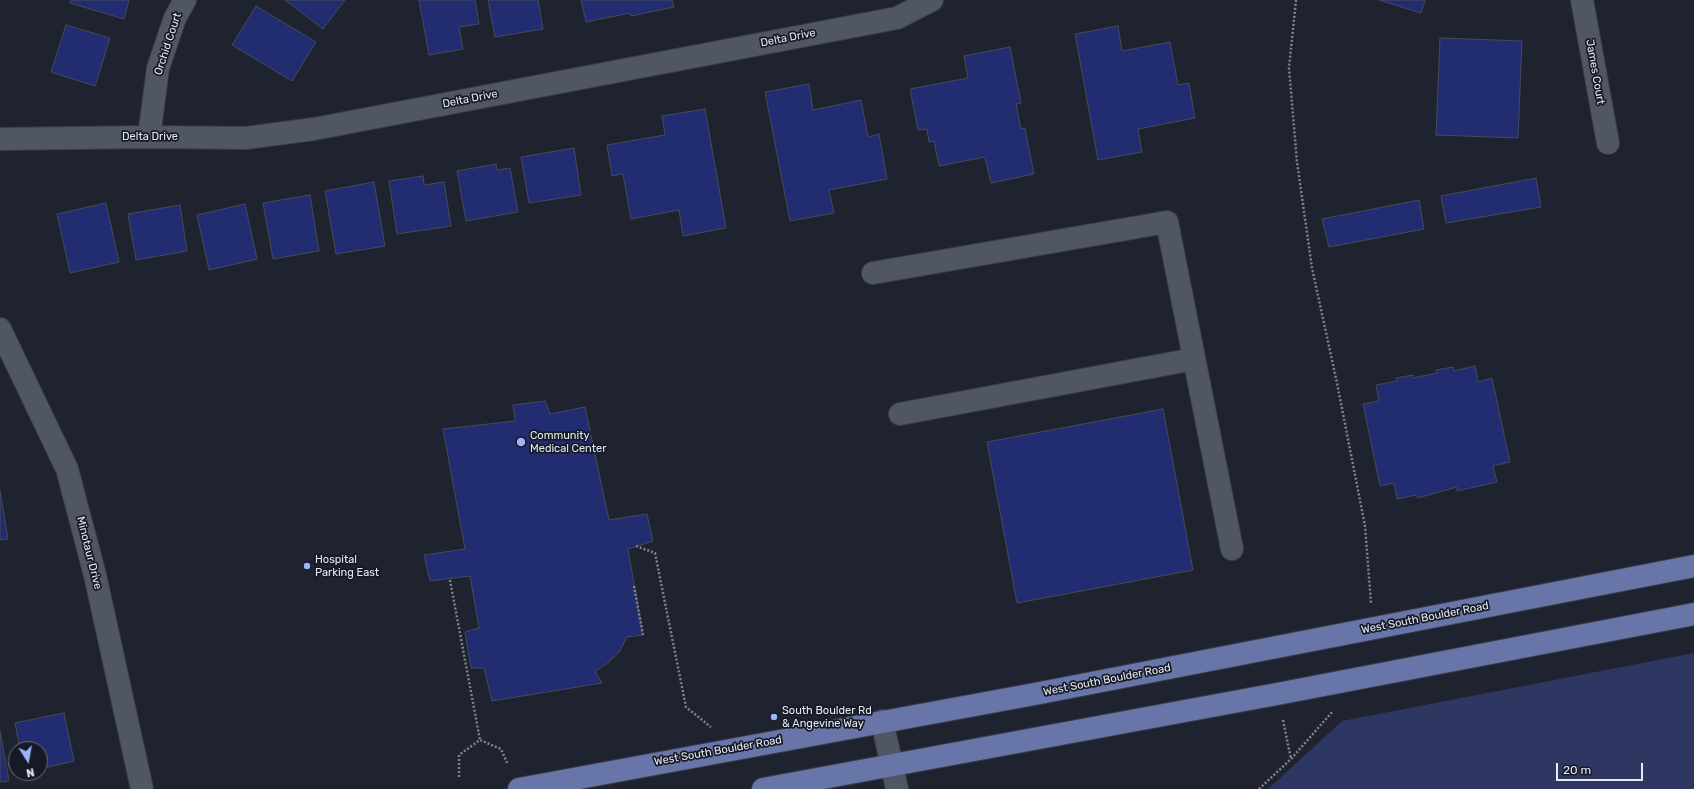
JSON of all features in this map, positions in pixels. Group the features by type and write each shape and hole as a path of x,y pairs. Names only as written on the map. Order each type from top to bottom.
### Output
{"main road":[{"name":"West South Boulder Road","path":"519,789 1040,693 1694,566"},
{"path":"763,789 1277,694 1364,676 1694,614"}],"street":[{"name":"Orchid Court","path":"149,137 158,68 175,18 185,0"},
{"name":"Delta Drive","path":"0,139 149,137 246,138 314,129 897,18 932,0"},
{"name":"James Court","path":"1582,0 1608,143"},
{"path":"873,273 1167,222 1232,549"},
{"name":"Minotaur Drive","path":"0,329 67,470 95,575 142,789"},
{"path":"900,414 1194,359"},
{"path":"882,721 897,789"}],"path":[{"path":"1296,0 1289,68 1296,162 1312,268 1366,526 1372,605"},
{"path":"636,546 655,553 686,707 713,729"},
{"path":"450,580 480,740"},
{"path":"634,586 643,635"},
{"path":"1260,789 1291,759 1364,676"},
{"path":"1277,694 1291,759"},
{"path":"480,740 501,749 509,767"},
{"path":"459,777 459,755 480,740"}],"shaded area":[{"path":"1694,653 1694,789 1268,789 1342,721"}],"building":[{"path":"71,0 129,0 124,19 70,3"},
{"path":"285,0 345,0 323,29"},
{"path":"419,0 475,0 479,24 459,27 463,49 429,55"},
{"path":"488,0 538,0 543,29 495,37"},
{"path":"581,0 672,0 674,7 631,16 630,13 586,22"},
{"path":"1379,0 1425,0 1421,13"},
{"path":"256,6 316,42 292,81 232,45"},
{"path":"66,25 110,38 95,86 51,72"},
{"path":"1118,26 1122,51 1170,42 1178,85 1189,83 1195,118 1138,129 1142,152 1098,160 1075,34"},
{"path":"1440,38 1522,41 1518,138 1436,135"},
{"path":"1010,47 1021,103 1016,104 1021,129 1025,128 1034,174 991,183 985,157 939,166 934,141 929,142 927,129 918,130 910,89 968,78 964,56"},
{"path":"809,84 813,110 861,100 868,137 879,134 887,179 829,190 834,213 790,221 765,92"},
{"path":"705,109 726,228 683,236 679,210 631,219 623,174 612,176 607,145 665,135 662,116"},
{"path":"574,148 581,195 529,203 521,157"},
{"path":"496,164 497,170 510,168 518,212 466,221 457,171"},
{"path":"423,176 424,185 444,182 451,226 397,234 389,181"},
{"path":"1536,178 1541,207 1446,223 1441,196"},
{"path":"374,182 385,246 336,254 325,191"},
{"path":"310,195 319,251 273,259 263,203"},
{"path":"1419,200 1424,229 1329,247 1322,219"},
{"path":"106,203 119,262 70,273 57,214"},
{"path":"245,204 257,259 209,270 197,215"},
{"path":"180,205 187,251 136,260 128,214"},
{"path":"1475,366 1478,382 1492,378 1510,462 1493,466 1497,482 1457,491 1457,487 1418,498 1416,495 1397,499 1394,483 1380,486 1363,404 1379,401 1376,385 1397,381 1396,378 1413,375 1413,378 1437,373 1436,370 1453,367 1454,371"},
{"name":"Community Medical Center","path":"545,401 550,414 585,407 609,520 647,514 653,541 628,549 643,635 627,637 619,652 608,663 595,671 602,683 492,701 484,668 471,668 465,632 479,628 470,576 430,581 424,555 465,549 443,429 515,421 513,405"},
{"path":"1163,409 1193,570 1017,603 987,442"},
{"path":"0,491 8,539 0,540"},
{"path":"64,713 74,761 48,767 48,741 18,741 15,723"},
{"path":"0,731 9,781 0,782"}],"place":[{"name":"Community Medical Center","path":"521,442"},
{"name":"Hospital Parking East","path":"307,566"},
{"name":"South Boulder Rd & Angevine Way","path":"774,717"}]}
